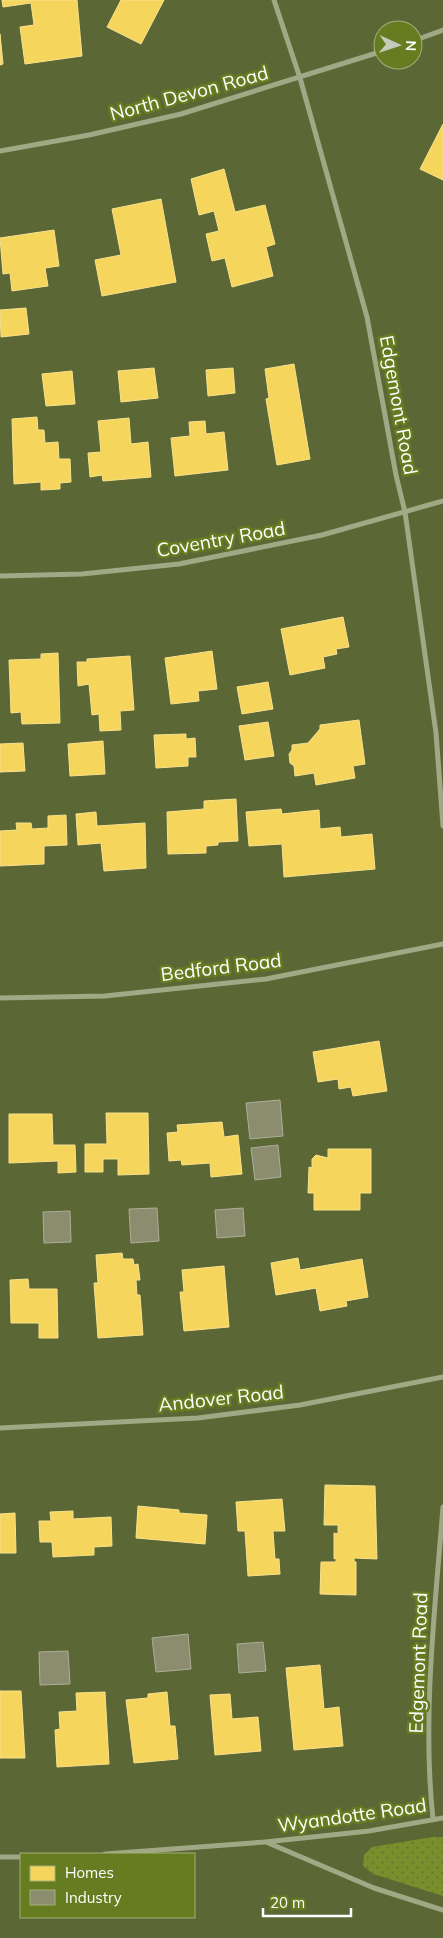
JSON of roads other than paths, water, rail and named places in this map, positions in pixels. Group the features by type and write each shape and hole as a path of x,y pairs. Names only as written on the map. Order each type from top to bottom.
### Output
{"street":[{"name":"Edgemont Road","path":"274,0 300,78 367,317 396,475 405,512 436,733 443,826"},
{"path":"423,37 443,30"},
{"name":"North Devon Road","path":"0,151 89,135 181,114 373,54"},
{"name":"Coventry Road","path":"0,576 82,574 178,564 322,535 443,501"},
{"name":"Bedford Road","path":"0,998 105,996 266,979 443,944"},
{"name":"Andover Road","path":"0,1428 198,1418 300,1405 443,1377"},
{"name":"Edgemont Road","path":"433,1820 429,1789 430,1703 443,1507"},
{"name":"Wyandotte Road","path":"118,1853 265,1842 369,1831 443,1818"},
{"name":"Wyandotte Road","path":"265,1842 374,1888 443,1910"},
{"path":"0,1857 20,1857"}]}
